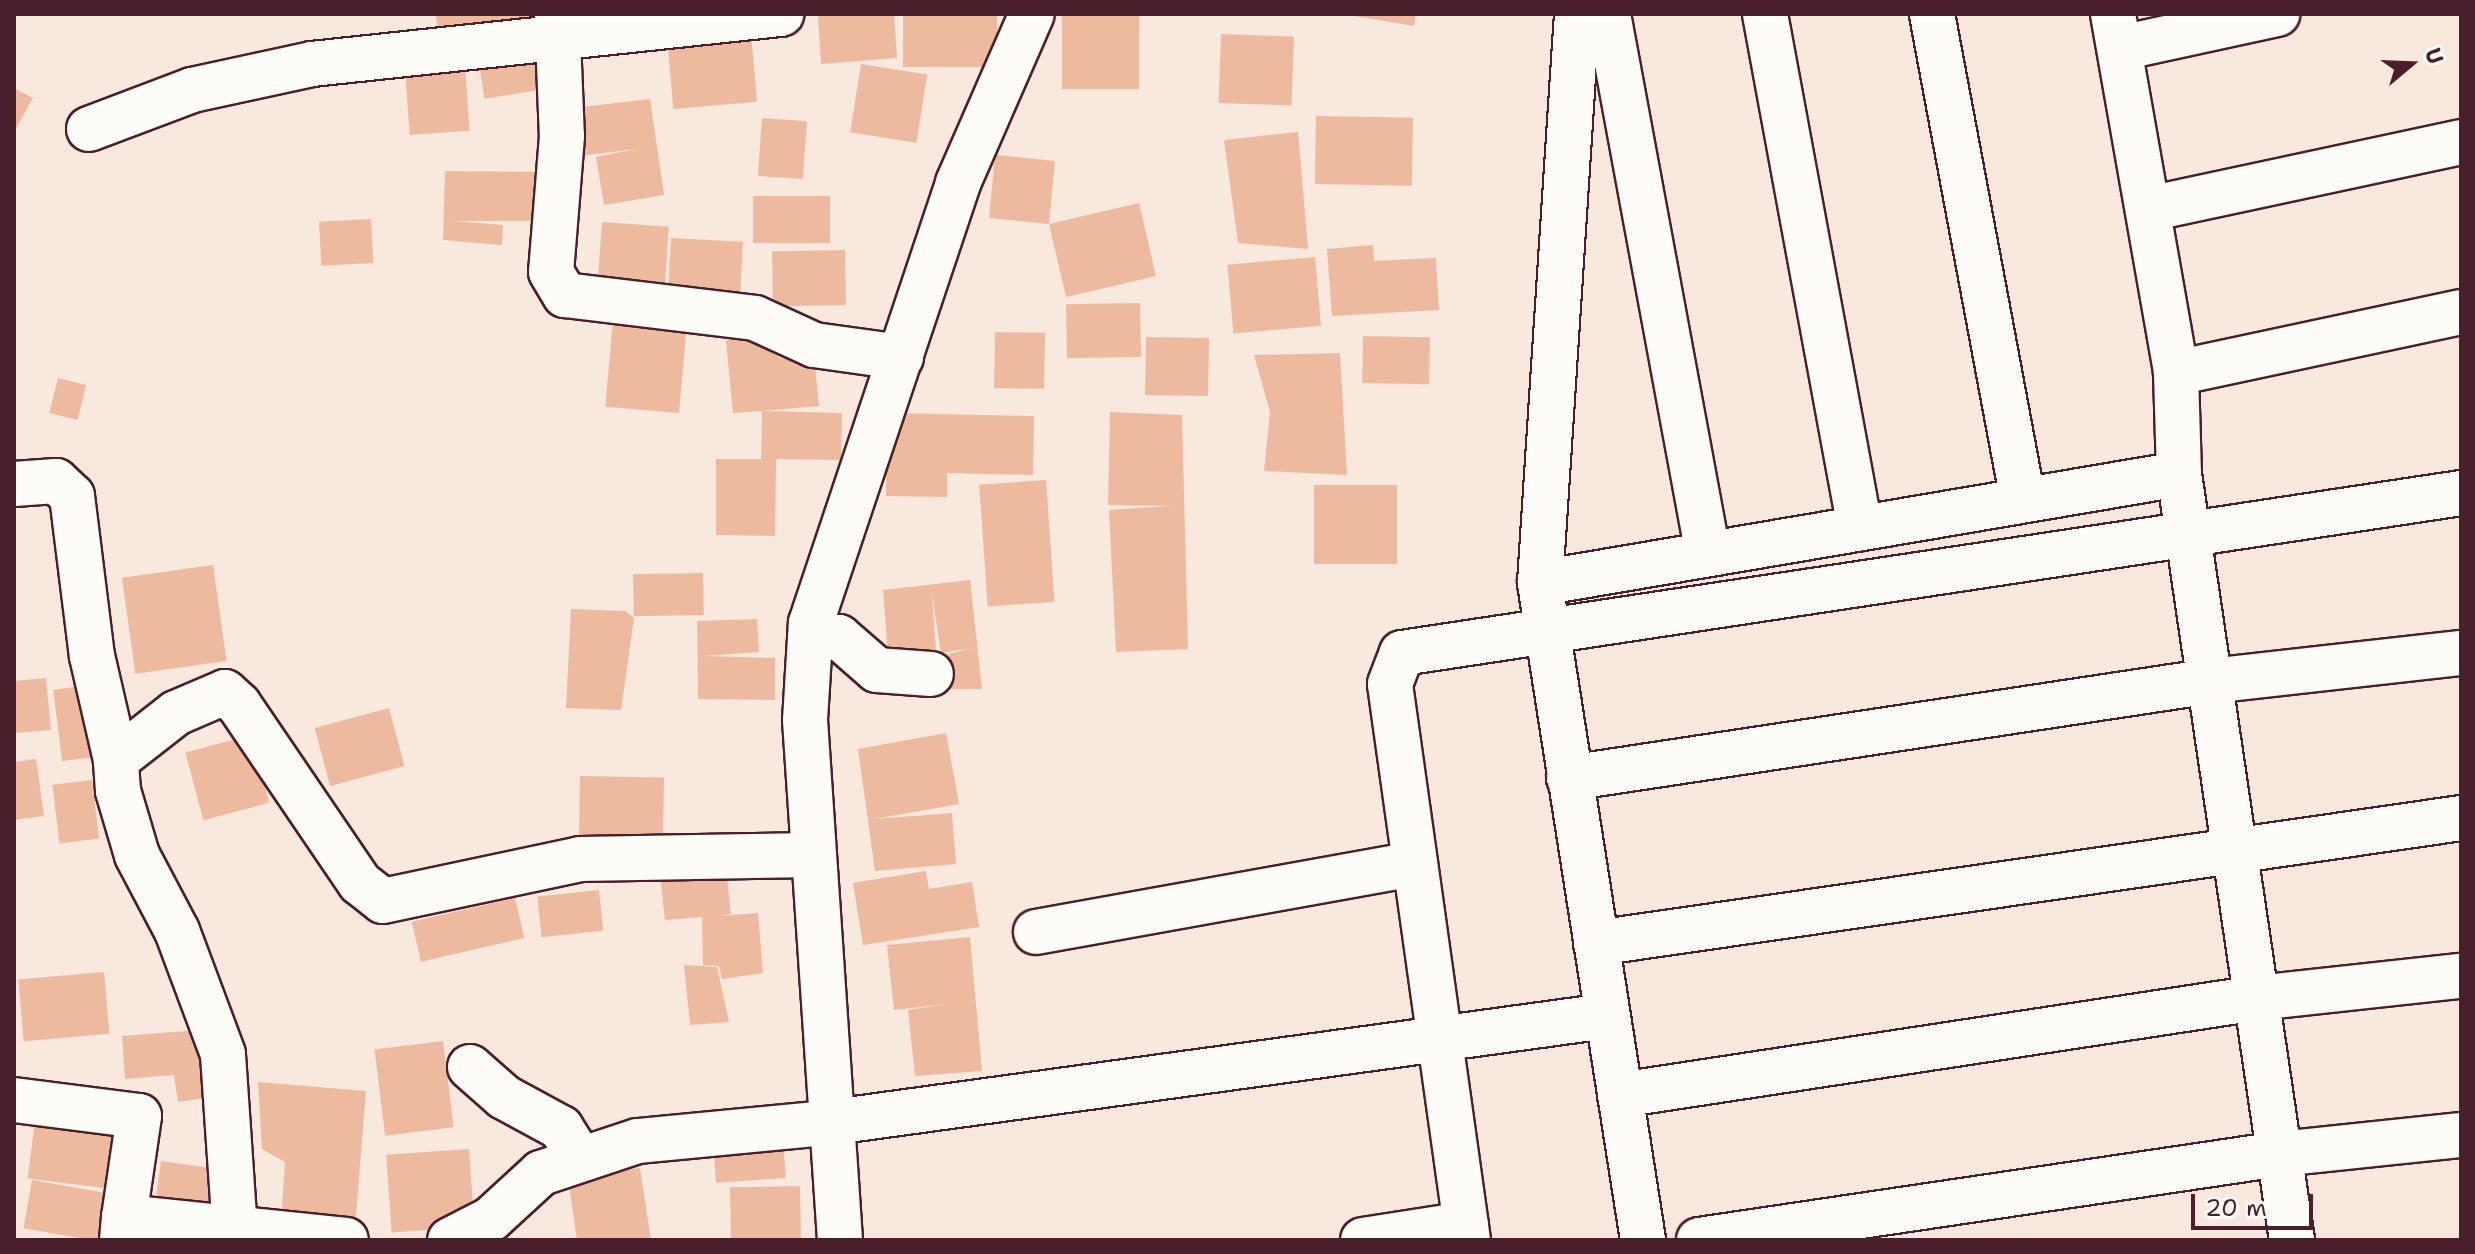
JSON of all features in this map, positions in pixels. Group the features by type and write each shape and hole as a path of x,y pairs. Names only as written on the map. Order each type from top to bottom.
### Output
{"street":[{"path":"89,129 163,98 298,67 558,26 781,14"},
{"path":"840,1240 826,1123 805,720 814,605 958,183 1032,14"},
{"path":"1577,14 1540,583 1643,1240"},
{"path":"1608,14 1708,554"},
{"path":"1765,14 1860,528"},
{"path":"1932,14 2023,500"},
{"path":"2277,14 2117,31 2176,373 2179,474 2292,1240"},
{"path":"558,26 562,136 551,272 565,295 755,318 814,345 901,357"},
{"path":"2149,209 2461,142"},
{"path":"2176,373 2461,312"},
{"path":"1540,583 2179,474"},
{"path":"14,484 56,481 72,496 92,656 137,855 177,931 223,1054 235,1231"},
{"path":"1363,1240 1467,1232 1390,684 1395,659 1415,649 1547,628 2189,529 2461,493"},
{"path":"810,638 839,637 877,670 931,674"},
{"path":"1569,778 2211,681 2461,653"},
{"path":"116,760 176,713 225,692 306,793 360,883 383,901 580,859 812,855"},
{"path":"1596,943 2235,847 2461,818"},
{"path":"1036,932 1415,864"},
{"path":"1620,1095 2257,998 2461,976"},
{"path":"450,1240 469,1234 541,1173 578,1155 638,1141 826,1123 1606,1016"},
{"path":"470,1067 504,1097 561,1128 578,1155"},
{"path":"14,1100 139,1116 123,1228 235,1231 312,1240 346,1240"},
{"path":"1699,1240 2279,1154 2461,1135"}],"building":[{"path":"435,14 552,14 442,46"},
{"path":"894,14 897,58 821,64 818,16"},
{"path":"903,14 997,14 997,67 903,67"},
{"path":"1062,14 1139,14 1139,89 1062,89"},
{"path":"1342,14 1416,14 1414,26"},
{"path":"750,22 757,102 673,109 666,29"},
{"path":"1221,34 1294,37 1292,106 1219,103"},
{"path":"542,40 550,88 484,99 477,50"},
{"path":"861,64 927,74 916,143 850,132"},
{"path":"465,66 470,131 410,135 405,70"},
{"path":"14,88 33,98 14,132"},
{"path":"650,99 664,195 604,205 596,157 637,149 579,156 573,108"},
{"path":"1316,116 1413,118 1412,186 1315,184"},
{"path":"762,118 807,121 803,179 758,176"},
{"path":"1298,132 1308,249 1238,243 1224,140"},
{"path":"995,155 1055,161 1049,224 989,218"},
{"path":"445,171 543,172 543,221 453,221 503,225 502,245 443,240"},
{"path":"753,196 830,196 830,243 753,243"},
{"path":"1139,203 1156,276 1066,297 1049,224"},
{"path":"371,219 373,263 321,266 319,222"},
{"path":"602,222 669,227 665,289 598,284"},
{"path":"671,238 743,242 740,301 668,297"},
{"path":"1373,245 1374,261 1436,258 1439,310 1332,316 1327,249"},
{"path":"845,250 846,305 773,306 772,251"},
{"path":"1315,257 1321,326 1233,333 1227,265"},
{"path":"1140,303 1141,357 1067,358 1066,304"},
{"path":"613,319 687,325 679,413 605,407"},
{"path":"995,332 1045,333 1044,389 994,388"},
{"path":"776,336 778,358 814,355 819,406 733,413 726,340"},
{"path":"1363,336 1430,337 1429,384 1362,383"},
{"path":"1146,337 1209,338 1208,396 1145,395"},
{"path":"1340,353 1347,475 1264,471 1270,412 1254,355"},
{"path":"58,378 86,385 77,420 49,413"},
{"path":"762,411 842,413 841,460 776,459 775,536 716,535 716,459 761,459"},
{"path":"1110,412 1182,415 1188,649 1116,652 1109,510 1171,506 1108,505"},
{"path":"887,413 1034,416 1033,475 947,473 947,497 886,496"},
{"path":"1046,480 1055,602 988,606 979,485"},
{"path":"1314,485 1397,485 1397,564 1314,564"},
{"path":"213,565 226,661 135,674 122,578"},
{"path":"703,573 704,615 634,616 633,574"},
{"path":"970,580 982,689 951,689 949,654 971,648 941,653 932,594 936,651 888,654 883,590"},
{"path":"571,609 625,611 634,618 621,710 566,708"},
{"path":"757,619 759,652 705,656 775,658 775,700 698,699 697,621"},
{"path":"46,678 51,730 14,733 14,681"},
{"path":"91,685 100,756 62,761 53,690"},
{"path":"389,708 405,766 330,786 315,728"},
{"path":"946,733 959,804 875,819 952,813 956,864 875,871 858,749"},
{"path":"251,735 269,803 203,820 185,753"},
{"path":"36,759 44,816 14,820 14,762"},
{"path":"580,776 664,777 663,847 579,846"},
{"path":"92,780 99,839 59,843 52,785"},
{"path":"725,860 731,914 720,916 758,913 763,973 722,979 719,966 703,965 702,917 665,920 659,866"},
{"path":"926,871 929,889 972,882 979,927 863,945 853,883"},
{"path":"599,890 603,931 542,937 537,896"},
{"path":"515,898 524,938 421,962 412,922"},
{"path":"970,937 982,1071 915,1076 908,1010 947,1004 894,1010 887,945"},
{"path":"684,965 717,967 729,1022 690,1025"},
{"path":"104,972 109,1034 24,1041 18,979"},
{"path":"212,1029 215,1071 200,1073 205,1098 178,1102 174,1075 125,1079 122,1036"},
{"path":"443,1041 454,1127 385,1136 375,1049"},
{"path":"258,1082 366,1091 355,1227 281,1221 285,1162 262,1149"},
{"path":"35,1120 119,1130 112,1189 28,1179"},
{"path":"783,1138 786,1178 716,1183 713,1143"},
{"path":"469,1149 474,1227 392,1233 386,1155"},
{"path":"161,1161 217,1169 211,1216 154,1209"},
{"path":"640,1168 651,1240 577,1240 568,1178"},
{"path":"32,1180 119,1195 111,1240 90,1240 23,1228"},
{"path":"800,1186 801,1240 731,1240 730,1187"}]}
